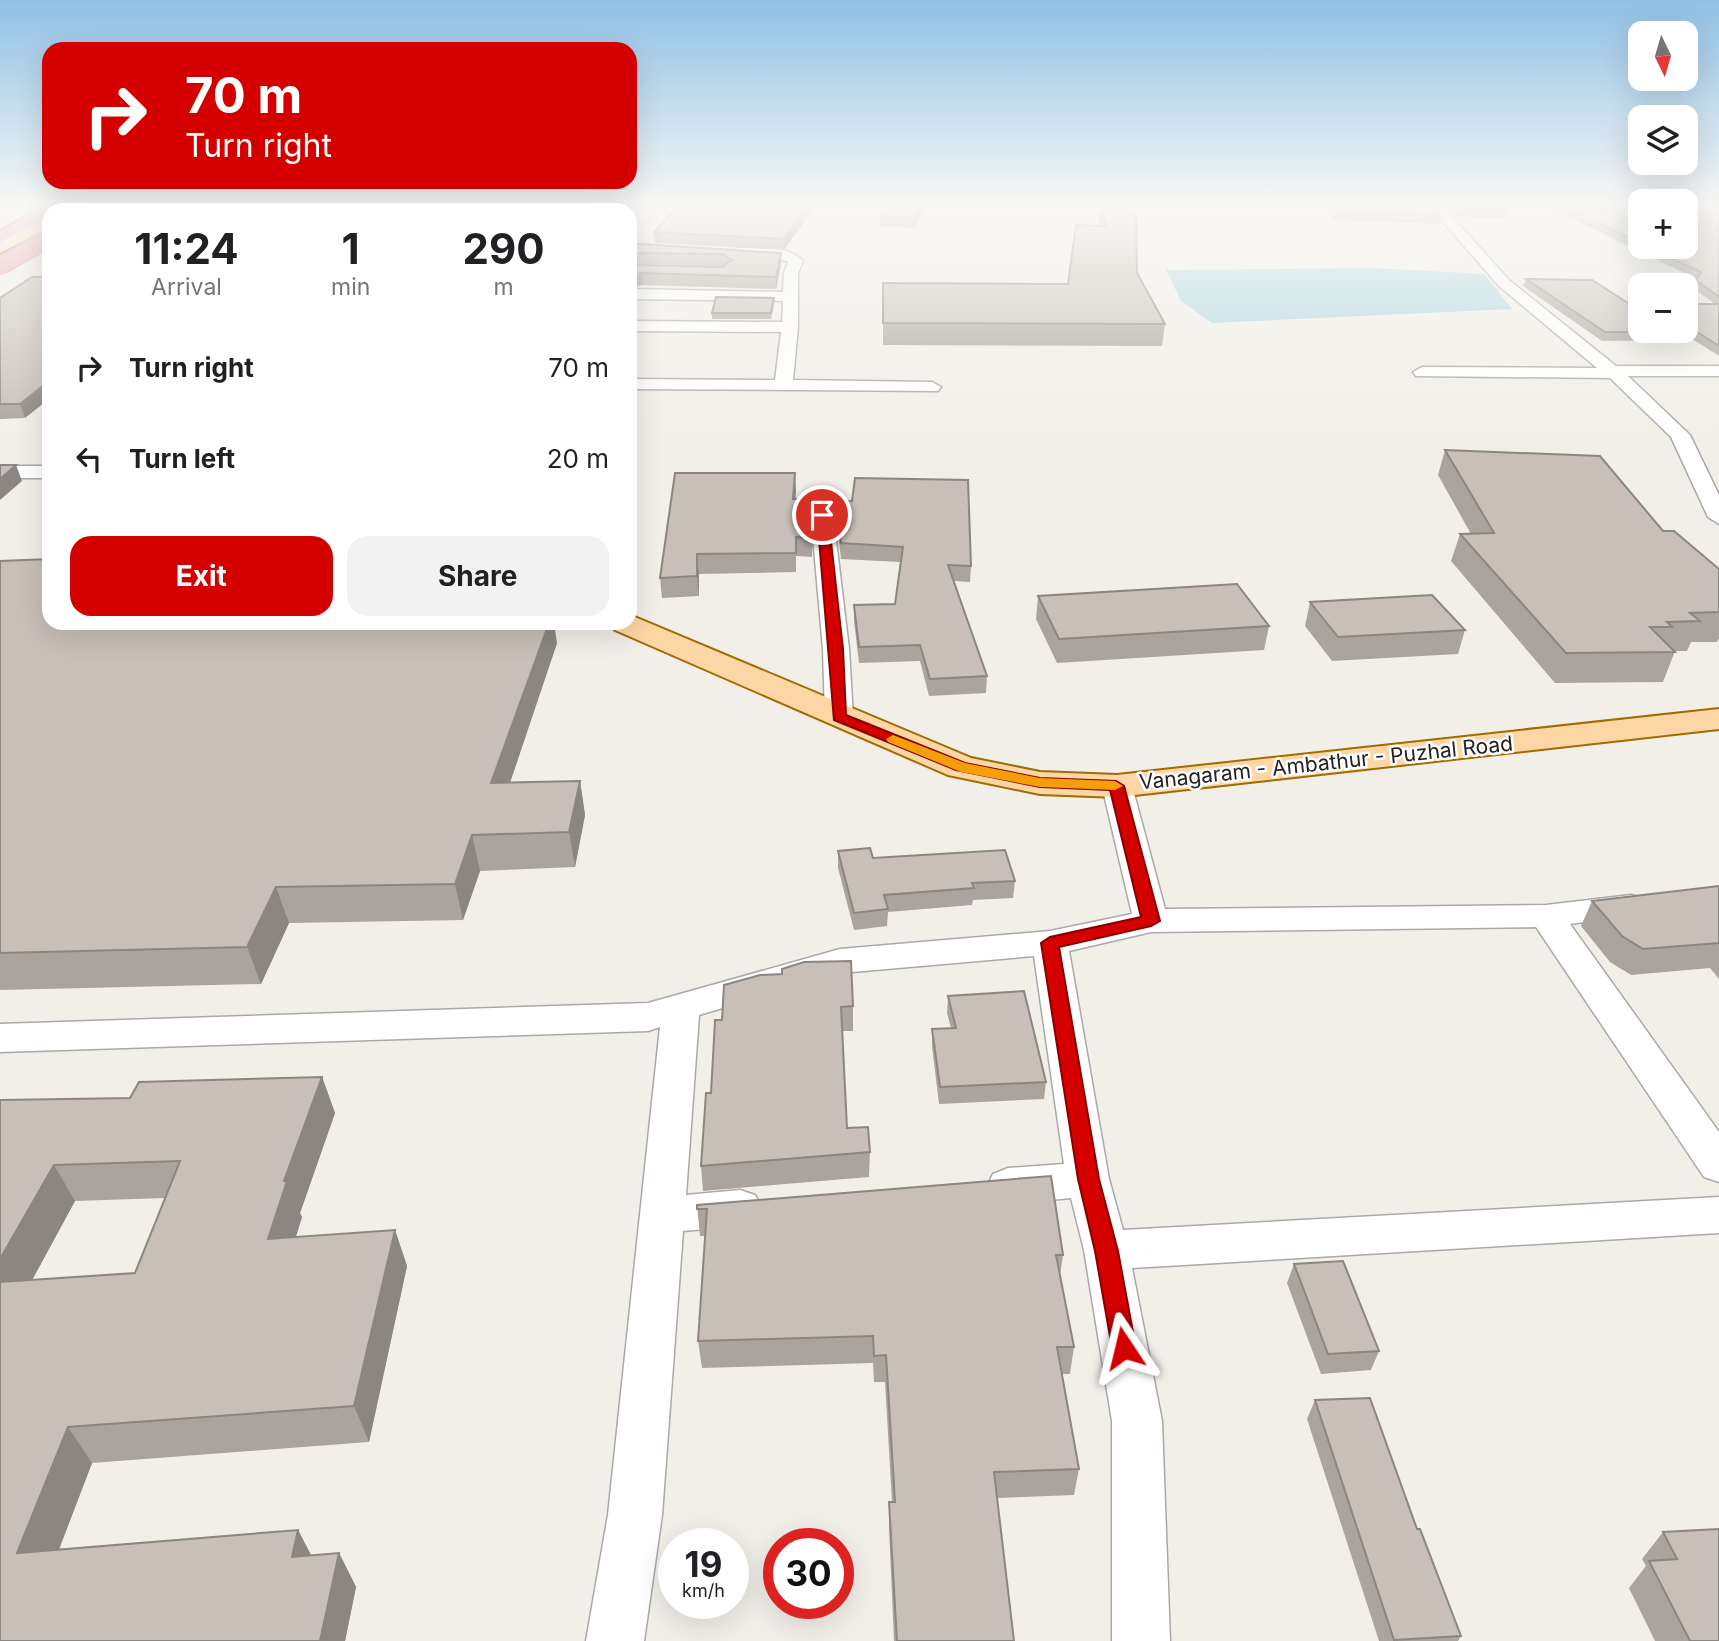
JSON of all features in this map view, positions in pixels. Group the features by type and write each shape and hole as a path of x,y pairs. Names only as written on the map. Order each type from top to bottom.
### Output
{"main road":[{"name":"Vanagaram - Ambathur - Puzhal Road","path":"637,628 839,717 961,767 1040,782 1116,786 1719,719"}],"street":[{"path":"783,386 790,327 786,285"},
{"path":"1507,285 1613,372 1679,435 1719,517"},
{"path":"637,294 789,297"},
{"path":"637,326 790,327"},
{"path":"1422,372 1719,371"},
{"path":"637,384 932,387"},
{"path":"0,472 42,472"},
{"path":"822,515 836,649 839,717"},
{"path":"1116,786 1151,921"},
{"path":"0,1038 648,1017 681,1010 840,961 1050,943 1151,921 1546,916 1666,902"},
{"path":"1546,916 1719,1166"},
{"path":"1050,943 1088,1179 1106,1251 1137,1421 1141,1641"},
{"path":"615,1641 635,1515 681,1010"},
{"path":"964,1189 1088,1179"},
{"path":"662,1215 785,1204"},
{"path":"1106,1251 1719,1215"}],"water":[{"path":"1173,285 1492,285 1512,309 1212,323 1181,301"}],"building":[{"path":"20,285 42,285 42,387 20,404 0,404 0,298"},
{"path":"883,285 1143,285 1165,324 883,323"},
{"path":"1534,285 1599,285 1628,303 1628,332 1605,332"},
{"path":"1702,285 1719,285 1719,297"},
{"path":"716,297 774,298 771,313 712,313"},
{"path":"1698,304 1719,304 1719,346 1698,333"},
{"path":"1445,450 1600,456 1663,531 1674,531 1719,569 1719,612 1690,613 1700,621 1667,622 1672,627 1650,627 1675,652 1566,653 1460,534 1494,533"},
{"path":"0,465 16,465 0,479"},
{"path":"675,473 795,473 793,499 808,499 812,538 796,537 796,553 697,554 697,576 660,578"},
{"path":"855,478 968,480 971,566 948,565 987,676 930,679 920,645 859,647 854,605 895,604 903,547 841,543 836,502 852,501"},
{"path":"42,559 42,630 546,630 491,783 580,781 569,832 472,835 455,884 276,887 247,947 0,953 0,561"},
{"path":"1237,584 1269,626 1059,639 1038,596"},
{"path":"1432,595 1465,630 1338,637 1310,602"},
{"path":"870,848 873,858 1005,850 1015,881 972,883 974,888 884,895 888,909 854,913 838,851"},
{"path":"1719,886 1719,943 1643,949 1622,936 1592,901"},
{"path":"851,961 853,1006 841,1007 847,1128 868,1127 870,1152 701,1166 706,1093 711,1093 715,1020 722,1020 724,985 760,975 782,974 782,969 804,962"},
{"path":"1024,991 1046,1082 940,1087 932,1029 956,1028 948,996"},
{"path":"322,1077 284,1181 287,1181 268,1239 395,1230 354,1406 68,1427 17,1553 298,1530 292,1557 339,1553 320,1641 0,1641 0,1282 135,1273 180,1161 54,1165 0,1259 0,1100 130,1098 139,1082"},
{"path":"1051,1176 1063,1255 1056,1255 1074,1347 1057,1347 1079,1469 994,1472 1014,1641 897,1641 889,1502 895,1502 886,1355 874,1356 873,1336 698,1341 707,1209 697,1209 697,1205"},
{"path":"1343,1261 1379,1351 1328,1354 1294,1264"},
{"path":"1370,1398 1417,1529 1420,1529 1461,1636 1394,1640 1315,1400"},
{"path":"1719,1529 1719,1641 1690,1641 1649,1561 1677,1559 1663,1532"}],"slow traffic":[{"path":"893,739 961,767 1040,782 1115,786"}],"route":[{"path":"822,515 836,649 839,717 961,767 1040,782 1116,786 1151,921 1050,943 1088,1179 1106,1251 1124,1348"}]}
